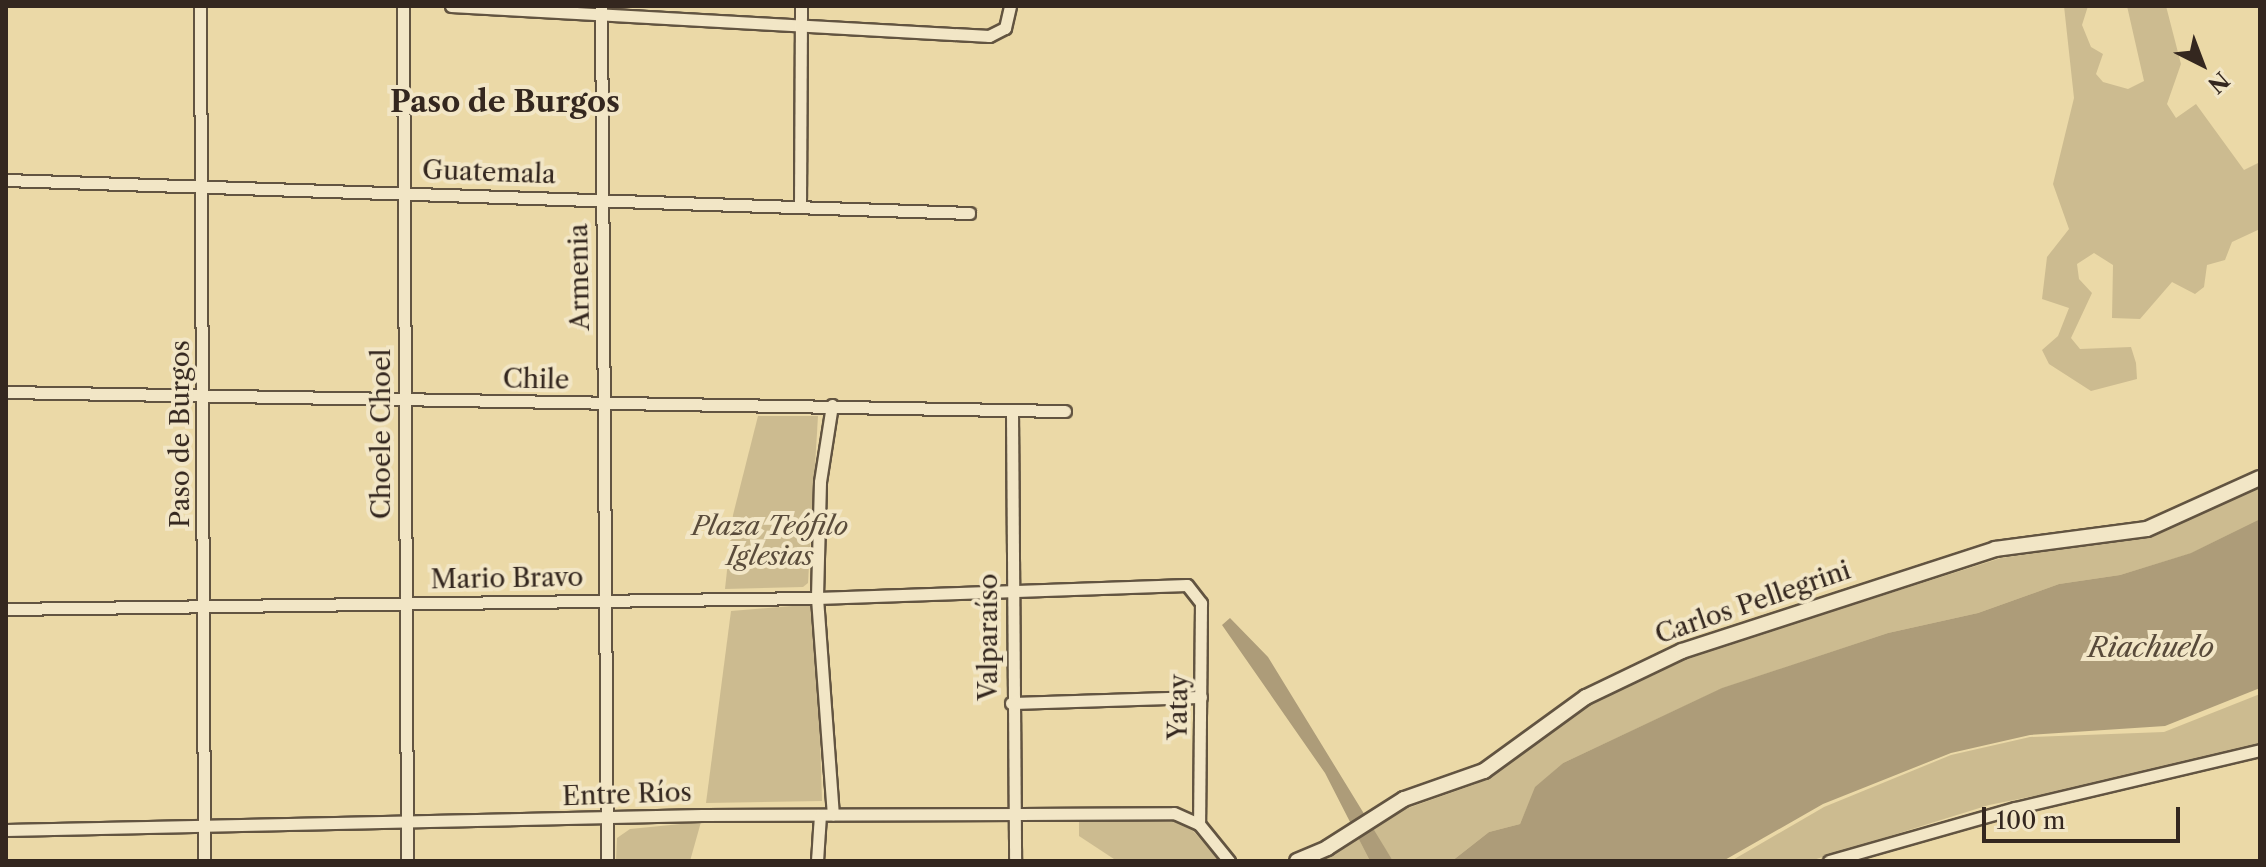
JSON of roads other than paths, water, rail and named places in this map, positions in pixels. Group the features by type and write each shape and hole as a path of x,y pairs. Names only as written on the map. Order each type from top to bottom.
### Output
{"street":[{"name":"Paso de Burgos","path":"200,6 204,861"},
{"name":"Choele Choel","path":"403,6 407,861"},
{"path":"451,6 601,10 801,28 989,36 1005,28 1010,6"},
{"path":"800,204 801,6"},
{"name":"Armenia","path":"601,10 607,861"},
{"name":"Guatemala","path":"6,180 800,204 969,213"},
{"name":"Chile","path":"6,392 832,405 1012,413 1065,411"},
{"path":"817,861 827,814 817,598 820,482 832,405"},
{"name":"Valparaíso","path":"1012,413 1010,593 1015,861"},
{"name":"Carlos Pellegrini","path":"1297,861 1338,842 1390,807 1471,779 1606,685 1712,639 1995,549 2147,529 2260,478"},
{"name":"Mario Bravo","path":"6,609 817,598 1187,585 1197,591"},
{"name":"Yatay","path":"1197,591 1201,697 1199,824"},
{"path":"1011,703 1201,697"},
{"path":"1829,861 2015,808 2260,750"},
{"name":"Entre Ríos","path":"6,830 827,814 1174,813 1199,824"},
{"path":"1199,824 1229,861"}],"water":[{"name":"Riachuelo","path":"2260,519 2260,688 2165,726 2030,735 1951,753 1823,804 1723,861 1452,861 1489,832 1520,824 1535,787 1563,763 1722,688 1888,633 1978,613 2059,584 2120,575 2191,553"},
{"path":"1230,618 1268,657 1393,861 1370,861 1325,773 1222,625"}],"district":[{"name":"Paso de Burgos","path":"505,102"}],"park label":[{"name":"Plaza Teófilo Iglesias","path":"770,542"}]}
